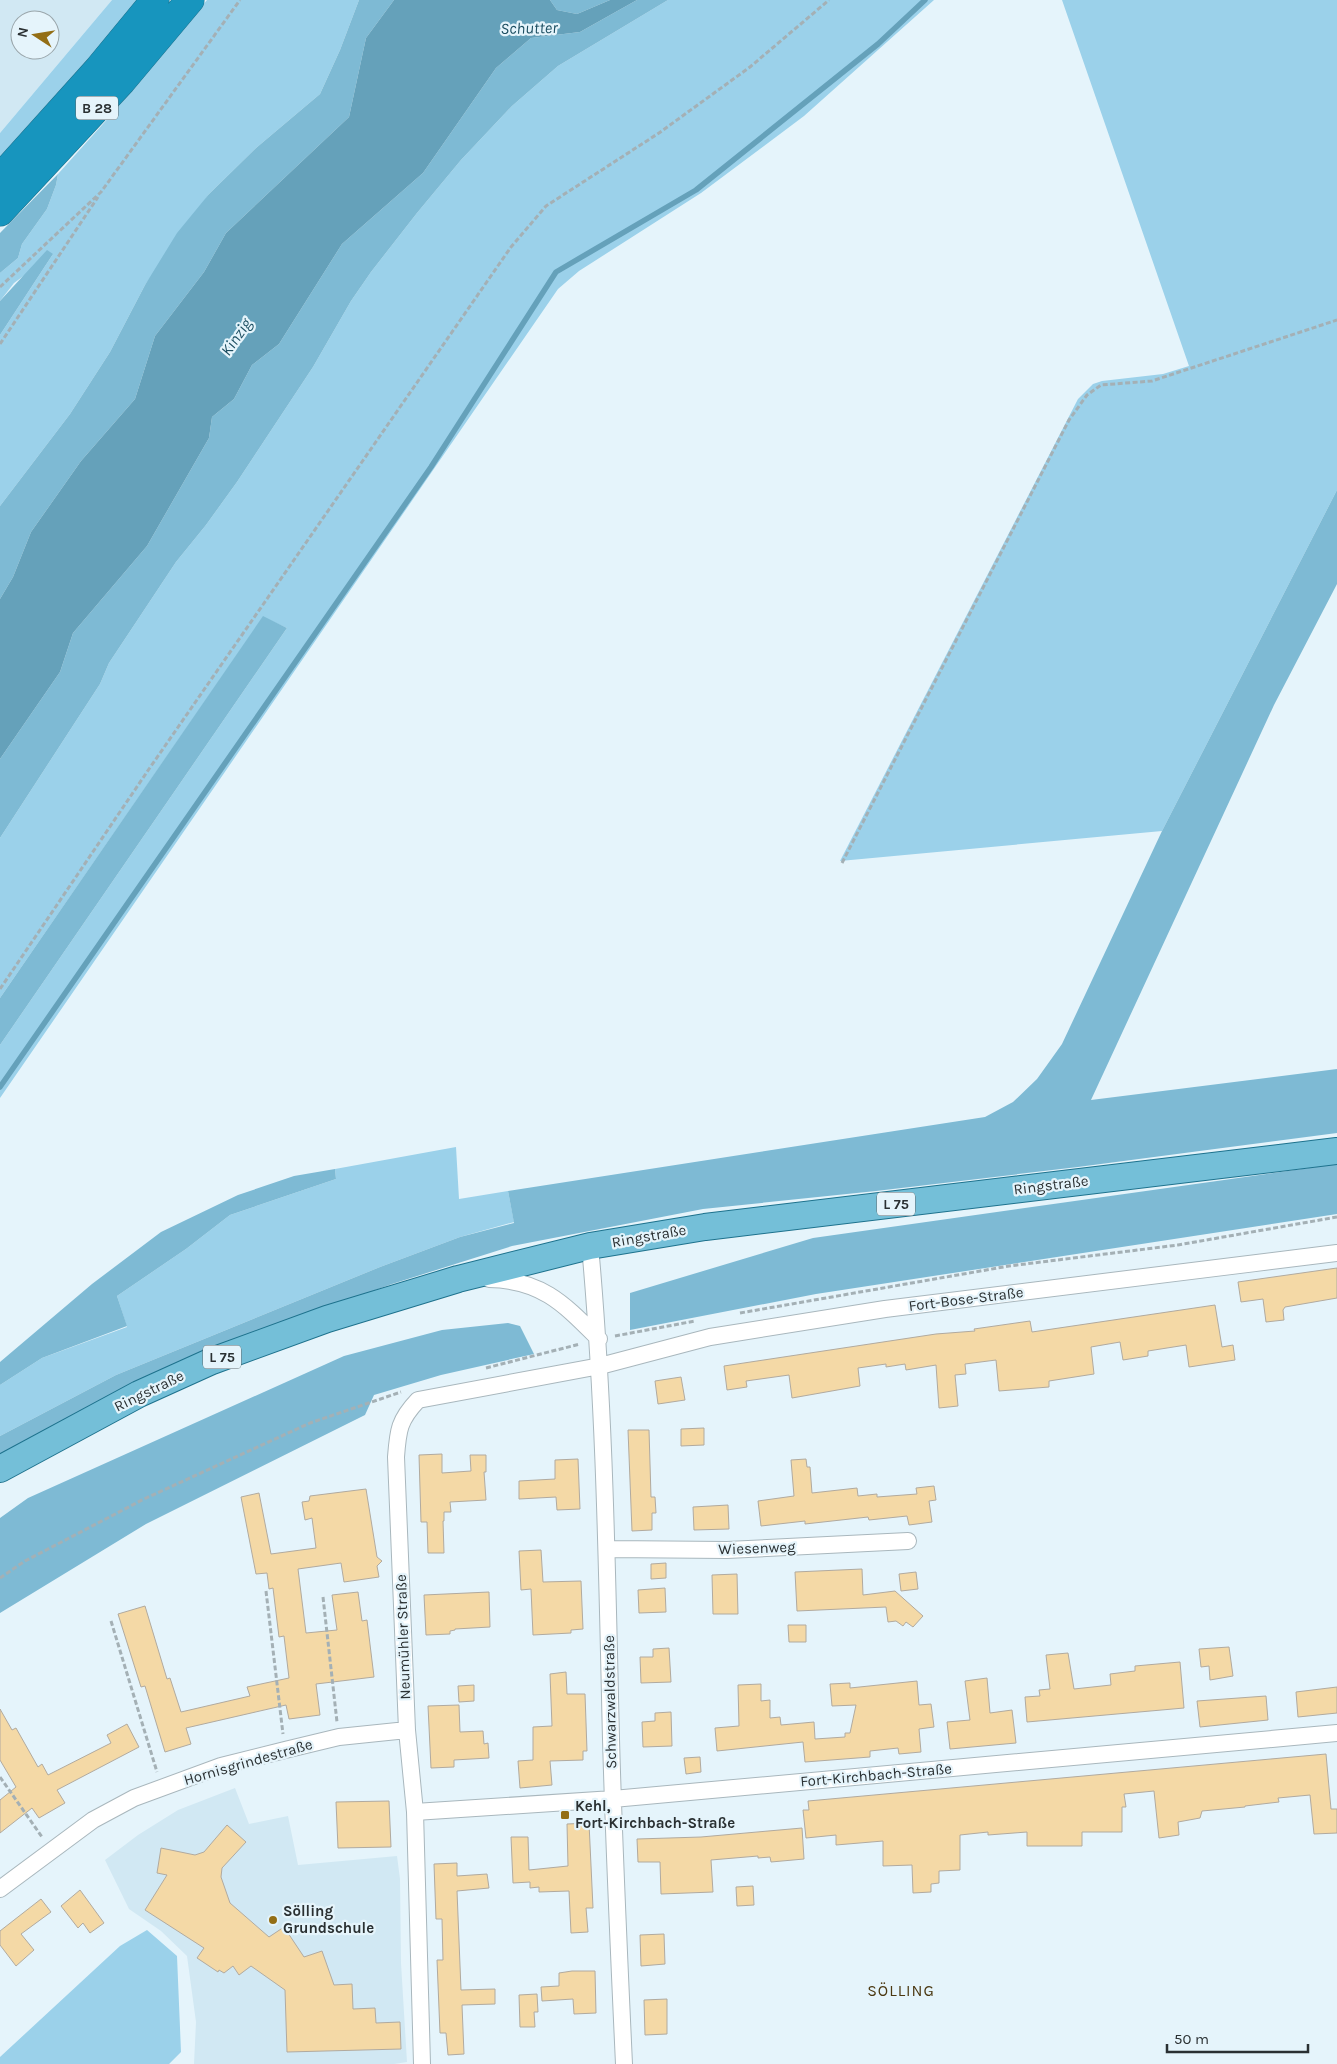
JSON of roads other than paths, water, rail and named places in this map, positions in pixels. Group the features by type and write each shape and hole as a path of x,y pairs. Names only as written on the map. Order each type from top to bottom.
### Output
{"highway":[{"name":"B 28","path":"0,178 99,68 154,0"},
{"name":"B 28","path":"0,212 122,81 190,0"}],"main road":[{"name":"Ringstraße","path":"0,1469 139,1394 212,1361 327,1319 458,1278 590,1246 705,1227 1337,1151"}],"street":[{"name":"Schwarzwaldstraße","path":"590,1246 599,1339 607,1549 613,1799 624,2064"},
{"name":"Fort-Bose-Straße","path":"600,1366 710,1337 885,1309 1337,1253"},
{"path":"458,1278 510,1280 548,1293 571,1311 599,1339"},
{"name":"Neumühler Straße","path":"422,2064 415,1812 407,1730 396,1457 398,1434 405,1414 418,1400 600,1366"},
{"name":"Wiesenweg","path":"607,1549 727,1550 908,1541"},
{"name":"Hornisgrindestraße","path":"0,1889 93,1820 134,1798 162,1787 222,1766 285,1750 338,1738 407,1730"},
{"name":"Fort-Kirchbach-Straße","path":"415,1812 613,1799 1337,1733"}],"water":[{"path":"394,0 550,0 557,10 577,14 610,0 637,0 580,32 531,38 496,68 423,173 342,244 279,344 252,365 234,399 212,417 209,438 147,546 73,633 60,672 0,759 0,599 13,577 31,532 81,461 135,399 155,336 204,272 226,233 349,117 366,38"}],"waterway":[{"path":"0,1087 431,467 556,272 696,190 878,44 925,0"}],"place":[{"name":"Kehl, Fort-Kirchbach-Straße","path":"565,1815"},
{"name":"Sölling Grundschule","path":"273,1920"}],"district":[{"name":"SÖLLING","path":"901,1990"}],"water label":[{"name":"Schutter","path":"529,28"},
{"name":"Kinzig","path":"236,337"}]}
